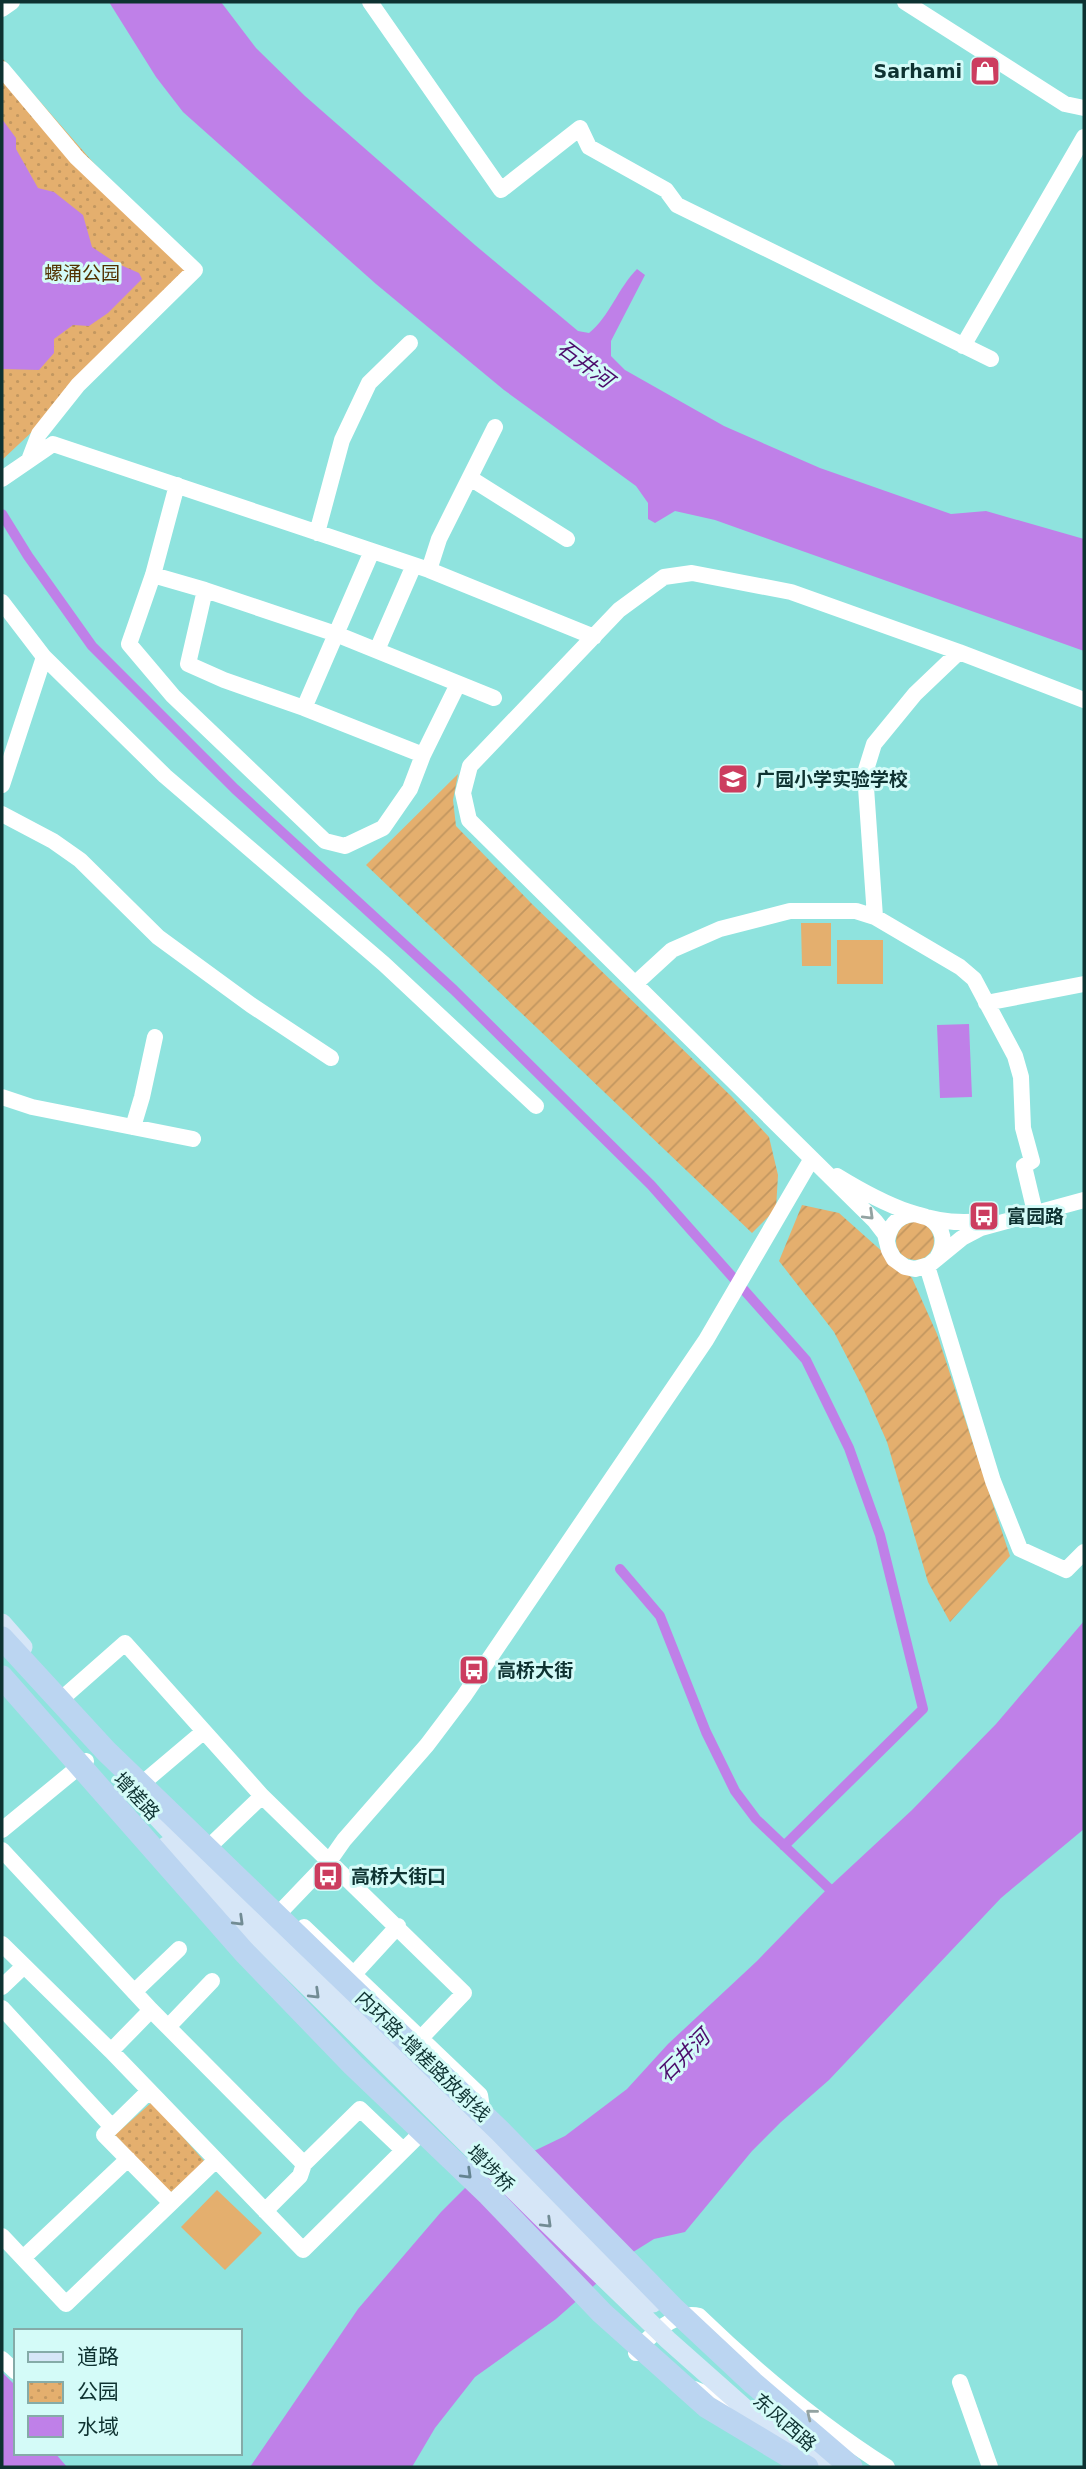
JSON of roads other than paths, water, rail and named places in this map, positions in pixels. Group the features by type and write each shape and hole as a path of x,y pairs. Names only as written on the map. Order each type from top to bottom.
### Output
{"highway":[{"name":"内环路-增槎路放射线","path":"2,1638 75,1719 143,1788 500,2131 674,2309 803,2427 836,2466"},
{"path":"4,1688 306,2017 489,2195 602,2313 732,2428 793,2467"},
{"path":"707,2407 807,2467"},
{"path":"803,2427 867,2467"}],"main road":[{"path":"2,1623 66,1695 133,1764 143,1788"},
{"name":"增槎路","path":"2,1648 68,1721 143,1788 183,1845 272,1942"},
{"name":"增槎路","path":"2,1664 42,1710 81,1765 212,1894 272,1942"},
{"path":"4,1688 42,1710"},
{"path":"4,1688 81,1765 169,1877 212,1894"},
{"path":"68,1721 96,1727"},
{"name":"增埗桥","path":"272,1942 544,2220 725,2380"},
{"path":"725,2380 836,2466"},
{"name":"东风西路","path":"725,2380 745,2409 836,2466"}],"street":[{"path":"2,9 12,2"},
{"path":"370,2 501,191 580,128 589,147 666,190 677,205 991,359"},
{"path":"905,2 1065,104 1084,108"},
{"path":"2,69 77,159 195,270 78,385 39,434 29,460"},
{"path":"963,345 1084,137"},
{"path":"317,533 342,440 369,383 410,343"},
{"path":"377,650 439,539 495,427"},
{"path":"5,477 53,443 421,568 593,637"},
{"path":"470,478 567,539"},
{"path":"177,485 153,575 129,644 165,686 325,841 345,846 383,828 410,789 423,755 458,684"},
{"path":"304,708 372,551"},
{"path":"1084,700 791,592 692,573 664,577 619,610 470,766 463,793 469,820 875,1221 887,1240 891,1255 901,1265 915,1269 932,1262 962,1238 981,1228 1084,1200"},
{"path":"153,575 336,634 494,698"},
{"path":"165,686 188,664 205,590"},
{"path":"2,602 44,657 165,776 384,964 536,1106"},
{"path":"875,917 864,773 874,744 915,694 959,652"},
{"path":"2,785 6,762 44,657"},
{"path":"188,664 423,755"},
{"path":"2,814 53,841 79,860 158,937 251,1005 331,1058"},
{"path":"636,983 671,950 720,929 790,911 856,911 875,917 960,967 974,979 1015,1056 1021,1077 1023,1128 1032,1161 1024,1166 1034,1208"},
{"path":"986,1003 1084,984"},
{"path":"132,1127 142,1097 155,1037"},
{"path":"2,1097 32,1107 193,1139"},
{"path":"811,1160 874,1198 931,1219 941,1232 943,1243 932,1262 993,1481 1020,1549 1066,1570 1084,1552"},
{"path":"284,1908 330,1860 344,1840 427,1745 464,1696 706,1340 811,1160"},
{"path":"887,1240 890,1230 900,1218 909,1214 971,1222 1034,1208 1084,1191"},
{"path":"66,1695 125,1643 262,1796 464,1993 421,2038 421,2064 412,2082 397,2094 374,2096"},
{"path":"169,1877 270,1990 374,2096 428,2145 447,2140 465,2130 476,2119 482,2108 480,2095 214,1842 143,1788 203,1732"},
{"path":"2,1830 81,1765"},
{"path":"214,1842 262,1796"},
{"path":"2,1850 151,2011 304,2164"},
{"path":"354,1974 398,1926"},
{"path":"2,1944 303,2250 418,2136"},
{"path":"134,1992 178,1949"},
{"path":"2,1987 24,1966"},
{"path":"168,2027 212,1981"},
{"path":"2,2008 112,2127"},
{"path":"110,2051 151,2011"},
{"path":"352,2073 402,2021"},
{"path":"149,2091 104,2135 171,2203"},
{"path":"265,2211 300,2176 304,2164 360,2109 403,2150"},
{"path":"23,2258 128,2159"},
{"path":"2,2236 66,2304 216,2160"},
{"path":"745,2409 683,2384 655,2368 636,2352 666,2325 678,2318 691,2314 699,2316 814,2417 887,2467"},
{"path":"960,2382 990,2467"}],"water":[{"name":"石井河","path":"109,2 221,2 256,48 305,96 578,331 589,333 596,326 637,269 645,275 611,341 611,356 625,370 724,426 820,468 951,514 986,511 1084,539 1084,651 715,520 675,511 655,523 648,519 648,503 636,486 504,390 376,284 183,112 156,77"},
{"path":"2,119 16,138 16,149 38,188 54,192 83,215 92,247 116,263 139,273 142,279 108,313 89,326 73,325 54,339 54,353 39,370 2,369"},
{"path":"969,1024 972,1097 940,1098 937,1025"},
{"name":"石井河","path":"1084,1621 1084,1829 1001,1898 829,2080 752,2151 685,2232 654,2239 630,2254 556,2319 475,2377 435,2428 412,2467 250,2467 358,2309 441,2212 472,2181 565,2136 627,2089 668,2044 912,1810 996,1724"},
{"path":"2,2372 14,2384 14,2455 57,2455 67,2467 2,2467"}],"waterway":[{"path":"2,514 28,556 92,646 235,789 454,990 651,1185 806,1360 849,1448 880,1535 923,1709 784,1846"},
{"path":"620,1569 660,1616 706,1732 735,1791 756,1819 838,1897"}],"place":[{"name":"Sarhami","path":"985,71"},
{"name":"广园小学实验学校","path":"733,779"},
{"name":"富园路","path":"984,1216"},
{"name":"高桥大街","path":"474,1670"},
{"name":"高桥大街口","path":"328,1876"}],"park label":[{"name":"螺涌公园","path":"82,273"}]}
